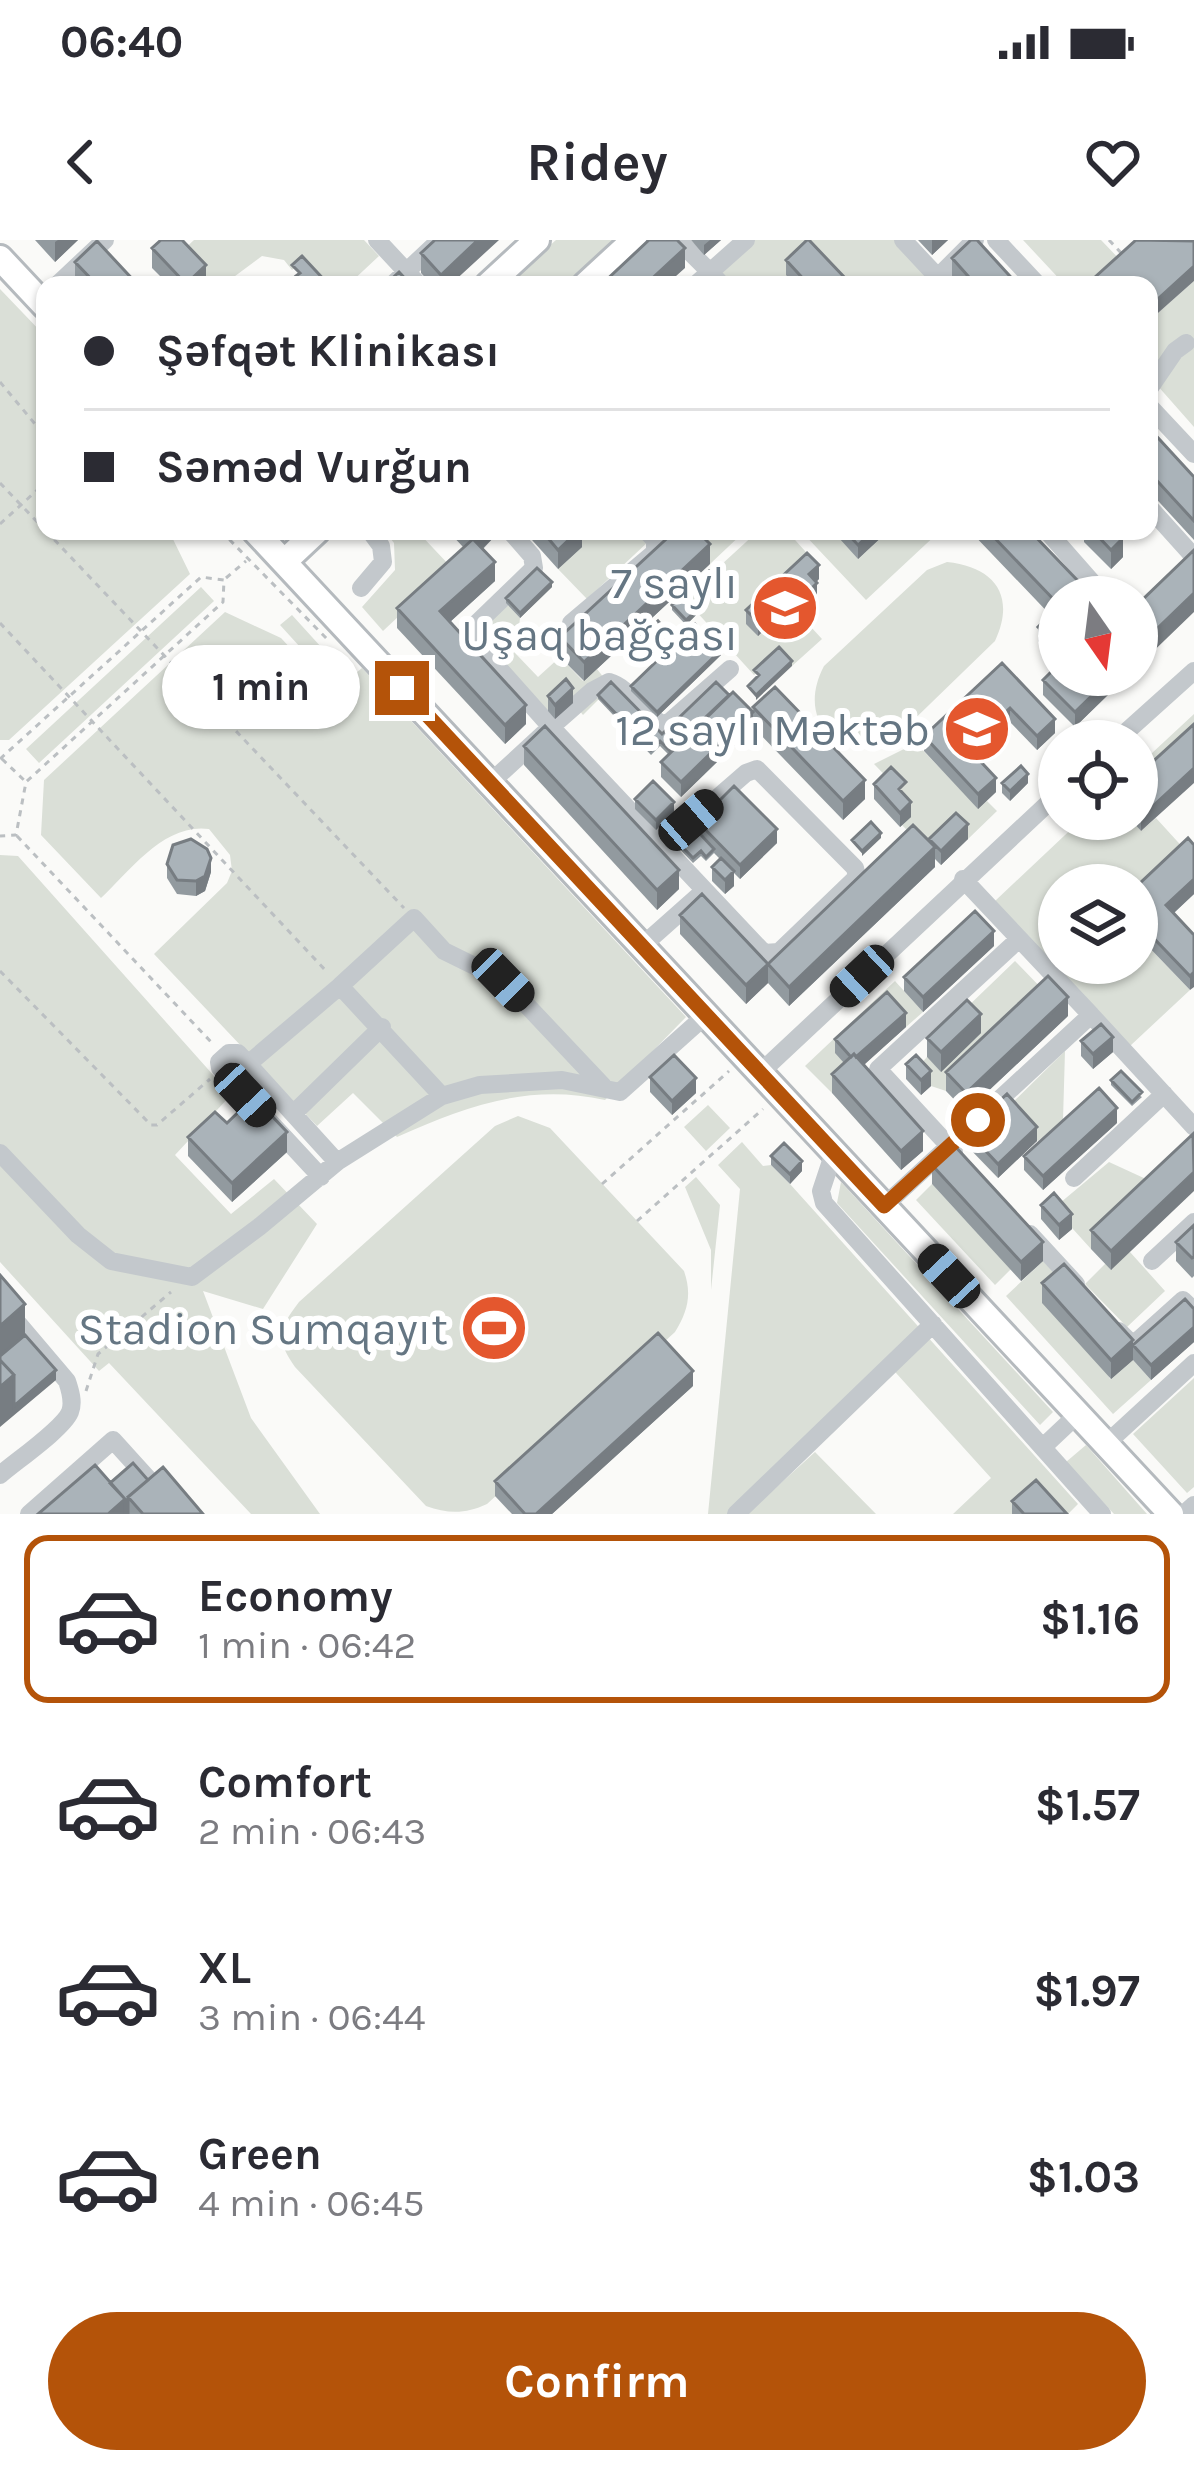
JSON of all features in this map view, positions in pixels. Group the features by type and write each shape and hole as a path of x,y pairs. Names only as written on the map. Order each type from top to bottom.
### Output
{"main road":[{"path":"498,276 537,240"},
{"path":"595,276 634,240"},
{"path":"0,258 36,288"},
{"path":"263,540 1171,1514"},
{"path":"284,562 307,540"}],"street":[{"path":"377,240 403,276"},
{"path":"409,276 440,240"},
{"path":"679,240 705,276"},
{"path":"714,276 746,240"},
{"path":"903,240 932,276"},
{"path":"942,276 975,240"},
{"path":"996,240 1030,276"},
{"path":"70,276 103,246"},
{"path":"1158,376 1186,343"},
{"path":"1158,416 1194,454"},
{"path":"1158,518 1194,560 1178,578"},
{"path":"361,588 383,562 376,540"},
{"path":"518,540 532,556 534,568 469,635 704,891 770,955 855,882 857,872 757,769 746,772 663,845"},
{"path":"571,623 655,552 654,540"},
{"path":"1055,540 1087,576"},
{"path":"490,783 592,691 609,682 624,689 656,722 666,725 730,669"},
{"path":"1139,720 1194,671"},
{"path":"753,1065 1038,812"},
{"path":"963,879 1194,1127"},
{"path":"642,946 704,891"},
{"path":"248,1064 414,919 444,951 503,980 612,1092 624,1090 706,1015"},
{"path":"965,1163 878,1069 1019,939"},
{"path":"340,986 442,1096"},
{"path":"884,1206 1091,1015"},
{"path":"294,1113 382,1027"},
{"path":"321,1177 218,1065 234,1052 338,1162"},
{"path":"0,1153 78,1235 111,1261 192,1277 338,1162 442,1096 480,1085 562,1081 603,1086"},
{"path":"1074,1178 1164,1094"},
{"path":"834,1152 821,1191 824,1203 1102,1514"},
{"path":"1010,1213 1087,1296"},
{"path":"1152,1261 1194,1222"},
{"path":"1102,1312 1132,1345 1190,1300"},
{"path":"0,1302 67,1381 70,1412 0,1474"},
{"path":"736,1514 933,1324"},
{"path":"1106,1444 1194,1363"},
{"path":"1043,1447 1078,1414"},
{"path":"29,1514 113,1440 180,1514"},
{"path":"1184,1514 1194,1505"}],"path":[{"path":"1109,240 1125,257"},
{"path":"0,382 36,420"},
{"path":"0,483 36,520"},
{"path":"0,524 36,490"},
{"path":"56,540 414,919"},
{"path":"229,540 325,640 343,625"},
{"path":"16,835 26,782 223,602 224,580 248,559"},
{"path":"26,782 1,759 201,577 224,580"},
{"path":"0,623 340,986"},
{"path":"0,836 16,835"},
{"path":"16,835 213,1044"},
{"path":"0,971 152,1125 211,1078"},
{"path":"602,1184 753,1065"},
{"path":"637,1221 780,1094"},
{"path":"70,1412 86,1393 98,1354 192,1277"}],"shaded area":[{"path":"194,240 364,240 379,256 358,276 316,276 302,261 292,270 284,260 262,256 235,276 198,276 178,255"},
{"path":"556,240 620,240 581,276 516,276"},
{"path":"739,240 895,240 929,276 718,276 709,267"},
{"path":"1023,240 1101,240 1125,265 1113,276 1057,276"},
{"path":"1194,281 1194,427 1158,386 1158,313"},
{"path":"0,289 36,327 36,540 173,540 190,574 9,740 0,740"},
{"path":"392,540 426,540 451,567 383,631 362,607 395,570"},
{"path":"575,540 649,541 587,599 558,569 581,547"},
{"path":"699,540 735,540 710,564"},
{"path":"748,540 795,540 814,561 768,626 777,635 799,614 822,639 792,666 779,652 754,675 684,598 695,589 707,601 721,588 709,576"},
{"path":"809,540 850,540 858,559 878,540 930,540 866,600"},
{"path":"947,562 978,570 997,586 1003,610 995,641 897,736 858,746 829,734 815,705 824,666 927,570"},
{"path":"201,587 214,601 39,763 26,749"},
{"path":"506,603 520,618 516,654 538,677 560,657 583,681 597,669 611,687 583,715 566,694 548,711 475,633"},
{"path":"225,612 281,638 332,693 362,668 686,1017 605,1100 577,1095 524,1096 473,1107 397,1137 353,1093 317,1126 154,954 227,883 232,871 230,855 209,829 177,833 163,841 101,898 41,835 44,780"},
{"path":"292,615 342,670 331,681 280,625"},
{"path":"1194,714 1194,739 1158,772 1158,747"},
{"path":"916,743 978,808 987,801 997,811 968,839 956,828 929,853 902,825 905,796 874,764"},
{"path":"1158,820 1187,852 1158,880 1158,864 1038,864 1038,947 995,901 1060,840 1158,840"},
{"path":"0,855 18,856 231,1095 175,1155 231,1214 274,1179 317,1224 263,1309 203,1291 251,1418 320,1514 251,1514 109,1363 99,1371 0,1262"},
{"path":"1158,957 1190,990 1130,1046 1072,984 1158,984"},
{"path":"1015,961 1048,995 946,1091 931,1086 916,1069 927,1057 941,1071 962,1012"},
{"path":"895,981 923,1012 906,1027 888,1008 854,1074 832,1093 805,1066"},
{"path":"1065,1051 1063,1120 1038,1141 1007,1108"},
{"path":"708,1105 730,1128 706,1151 684,1127"},
{"path":"518,1116 550,1128 684,1271 687,1302 675,1332 487,1504 464,1511 442,1510 426,1506 295,1367 284,1349 282,1334 299,1302 495,1126"},
{"path":"742,1142 763,1166 771,1165 790,1184 1078,1504 1068,1514 953,1514 991,1478 887,1363 728,1514 708,1514 740,1189 718,1165"},
{"path":"1109,1162 1159,1185 1091,1249 1054,1208"},
{"path":"696,1177 720,1205 711,1290 711,1250 685,1187"},
{"path":"841,1182 1053,1412 1040,1425 837,1203"},
{"path":"932,1184 1011,1269 995,1285 916,1200"},
{"path":"1130,1252 1165,1291 1127,1327 1085,1284 1105,1264"},
{"path":"1043,1261 1064,1283 1110,1379 1133,1360 1151,1380 1113,1414 1006,1296"},
{"path":"1194,1378 1194,1487 1187,1493 1133,1434"},
{"path":"1086,1445 1147,1514 1114,1514 1066,1462"},
{"path":"815,1452 876,1514 747,1514"}],"building":[{"path":"161,240 182,240 206,265 194,276 178,276 152,248"},
{"path":"435,240 478,240 441,275 421,253"},
{"path":"649,240 677,240 685,248 655,276 611,276"},
{"path":"809,240 843,276 801,276 786,260"},
{"path":"977,240 1010,276 968,276 952,258"},
{"path":"1136,240 1194,241 1194,266 1158,299 1158,276 1096,276"},
{"path":"97,241 130,276 88,276 75,262"},
{"path":"302,256 321,276 296,276 300,273 292,265"},
{"path":"1158,438 1194,477 1194,521 1158,482"},
{"path":"474,540 495,562 440,611 526,705 505,725 397,608"},
{"path":"550,540 569,540 558,550"},
{"path":"665,540 706,540 710,544 584,662 560,637"},
{"path":"997,540 1039,540 1073,576 1038,576 1038,583"},
{"path":"1102,540 1121,540 1111,550"},
{"path":"1194,550 1194,593 1158,628 1158,585"},
{"path":"807,553 819,565 809,574 817,583 777,621 768,612 758,622 746,610"},
{"path":"537,568 552,582 520,613 506,598"},
{"path":"709,571 721,583 707,596 695,584"},
{"path":"684,593 698,609 686,620 672,605"},
{"path":"658,621 667,631 640,656 631,646"},
{"path":"695,624 721,650 657,712 631,686"},
{"path":"779,647 792,661 756,695 748,686 759,675 754,670"},
{"path":"1002,663 1055,719 1038,720 1037,736 1010,708 967,747 996,778 978,794 924,736"},
{"path":"566,679 573,688 555,705 548,696"},
{"path":"611,682 662,734 716,682 729,695 670,751 660,741 651,750 598,695"},
{"path":"775,687 865,780 843,801 753,707"},
{"path":"733,692 753,712 681,782 661,762"},
{"path":"1059,696 1091,696 1075,712"},
{"path":"1194,724 1194,768 1158,801 1158,757"},
{"path":"545,726 679,870 657,890 524,746"},
{"path":"1021,766 1028,774 1010,791 1002,783"},
{"path":"891,767 906,782 899,789 911,802 900,813 874,784"},
{"path":"653,781 674,802 656,820 635,799"},
{"path":"734,786 777,829 740,865 698,822"},
{"path":"956,813 968,824 941,851 929,839"},
{"path":"689,822 714,849 706,857 701,851 693,858 673,837"},
{"path":"871,822 881,833 862,851 852,840"},
{"path":"913,825 935,847 789,987 768,964"},
{"path":"1188,838 1194,845 1194,879 1166,905 1194,935 1190,976 1158,943 1158,866"},
{"path":"191,839 207,849 211,858 205,876 196,881 177,880 167,864 173,845"},
{"path":"721,858 734,871 725,880 712,867"},
{"path":"702,894 768,964 746,985 680,915"},
{"path":"975,911 994,931 923,997 904,977"},
{"path":"1040,984 1056,984 1068,997 966,1093 946,1072"},
{"path":"887,992 906,1013 851,1057 835,1039"},
{"path":"967,1000 981,1014 941,1052 927,1038"},
{"path":"1101,1024 1113,1037 1093,1054 1081,1041"},
{"path":"854,1054 923,1131 901,1151 832,1074"},
{"path":"674,1055 696,1078 672,1101 650,1077"},
{"path":"916,1055 931,1071 921,1080 906,1064"},
{"path":"1121,1071 1142,1092 1132,1102 1111,1080"},
{"path":"1099,1088 1117,1108 1043,1176 1024,1156"},
{"path":"1007,1094 1037,1127 998,1164 967,1131"},
{"path":"254,1097 287,1132 232,1183 188,1137 215,1112 227,1123"},
{"path":"1193,1134 1194,1172 1111,1251 1091,1230"},
{"path":"784,1143 802,1161 790,1174 771,1156"},
{"path":"953,1144 1043,1242 1021,1262 932,1165"},
{"path":"1054,1193 1072,1214 1059,1225 1041,1205"},
{"path":"1194,1225 1194,1257 1192,1258 1176,1242"},
{"path":"1064,1264 1133,1340 1111,1360 1042,1283"},
{"path":"0,1275 25,1304 0,1326"},
{"path":"1185,1299 1194,1309 1194,1327 1151,1365 1133,1345"},
{"path":"658,1333 693,1371 536,1514 525,1514 495,1481"},
{"path":"25,1335 56,1370 14,1406 14,1375 0,1356"},
{"path":"0,1360 14,1375 0,1387"},
{"path":"133,1463 148,1480 128,1497 125,1514 125,1499 110,1483"},
{"path":"95,1465 125,1499 108,1514 38,1514"},
{"path":"163,1467 203,1514 143,1514 128,1497"},
{"path":"1036,1480 1067,1514 1024,1514 1012,1501"}],"place":[{"name":"7 saylı Uşaq bağçası","path":"785,608"},
{"name":"12 saylı Məktəb","path":"977,729"},
{"name":"Stadion Sumqayıt","path":"494,1328"}],"route":[{"path":"402,688 884,1206 978,1120"}]}
